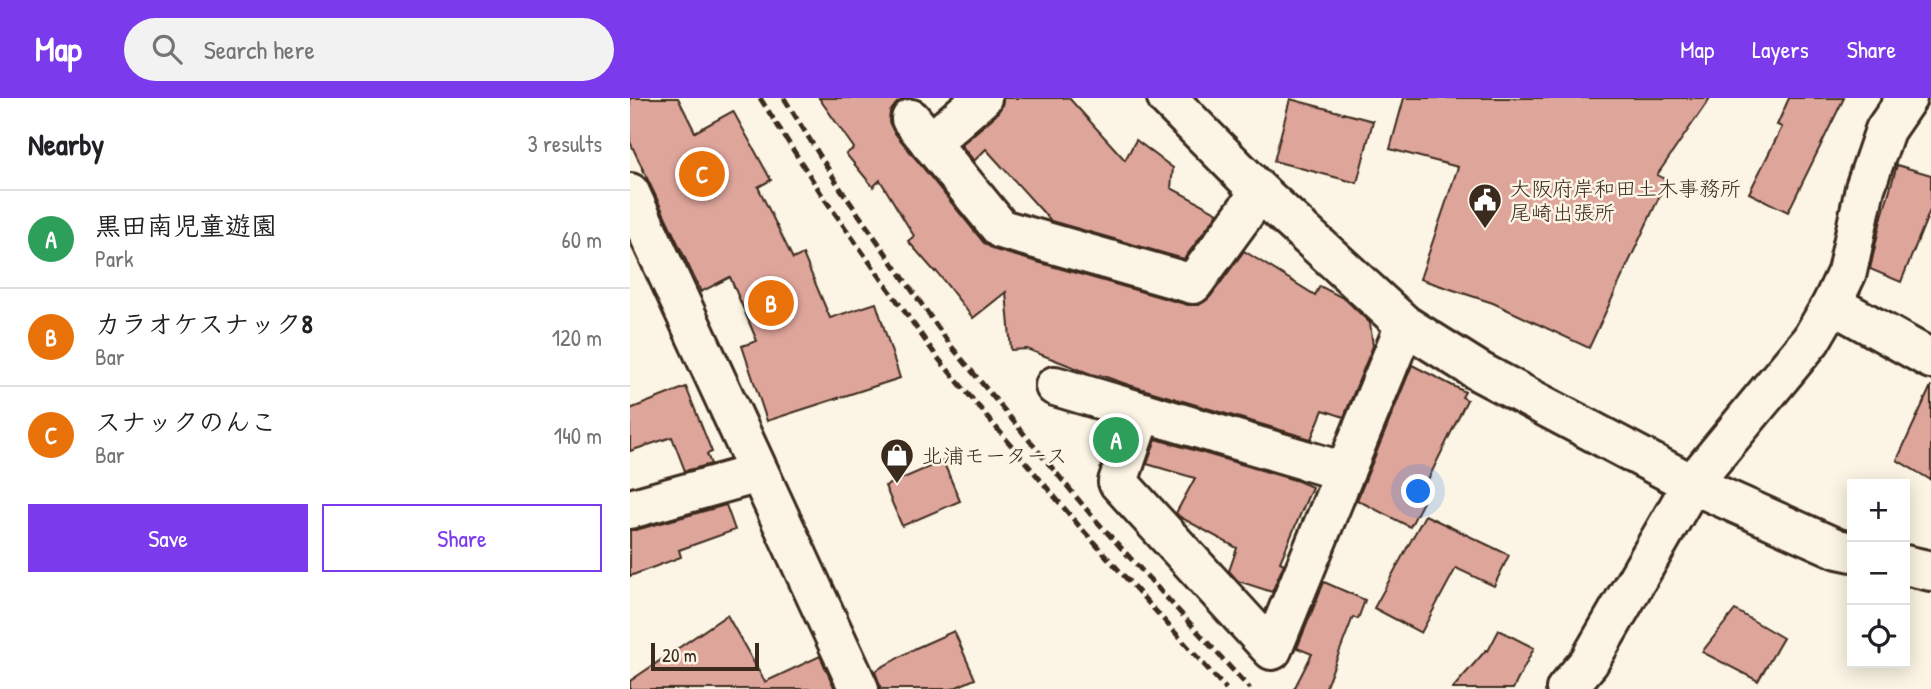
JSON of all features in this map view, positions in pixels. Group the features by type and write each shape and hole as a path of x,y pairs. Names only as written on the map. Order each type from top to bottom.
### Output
{"street":[{"path":"982,98 921,131 1001,229 1193,284 1260,192"},
{"path":"1167,98 1260,192 1405,326 1480,372 1692,484 1847,551"},
{"path":"1566,689 1589,662 1692,484 1811,340 1832,304 1847,272 1865,188 1885,130 1907,98"},
{"path":"630,193 859,689"},
{"path":"1832,304 1931,359"},
{"path":"1142,412 1118,482 1272,650 1405,326"},
{"path":"1055,386 1345,472"},
{"path":"630,509 759,473"},
{"path":"1910,566 1931,571"}],"building":[{"path":"630,98 678,98 695,132 733,111 771,180 758,187 793,259 803,254 830,318 876,303 900,378 767,421 742,346 757,341 730,277 701,292 630,142"},
{"path":"819,98 906,98 897,103 890,112 889,122 894,132 984,243 995,250 1188,305 1199,305 1210,297 1244,251 1315,295 1320,286 1345,299 1370,323 1373,346 1344,417 1323,410 1311,439 1091,374 1027,349 1011,350 1006,292 973,318 908,241 914,236 880,180 873,187 846,154 854,148"},
{"path":"1003,98 1069,98 1125,160 1136,140 1173,168 1171,188 1218,213 1184,259 1051,221 986,149 974,161 961,145 996,115 1002,106"},
{"path":"1404,98 1710,98 1657,175 1667,180 1589,348 1493,303 1420,279 1458,167 1390,149"},
{"path":"1789,98 1844,98 1788,212 1749,193 1782,127 1777,125"},
{"path":"1290,99 1373,121 1357,183 1274,161"},
{"path":"1897,165 1931,175 1931,208 1901,282 1870,269"},
{"path":"1412,365 1465,392 1462,397 1467,400 1418,500 1423,502 1410,527 1357,500"},
{"path":"1931,386 1931,480 1897,460"},
{"path":"686,387 712,452 707,454 711,464 685,471 672,437 630,451 630,409"},
{"path":"1156,439 1312,487 1280,562 1284,564 1272,592 1238,581 1229,571 1237,548 1176,513 1195,478 1147,464"},
{"path":"943,461 960,501 902,526 885,486"},
{"path":"726,505 735,530 679,550 681,557 630,576 630,530"},
{"path":"1425,515 1509,555 1494,586 1456,568 1421,633 1374,608"},
{"path":"1324,582 1365,600 1358,619 1353,617 1325,689 1294,689 1312,654 1297,648"},
{"path":"1735,610 1783,638 1758,681 1702,652"},
{"path":"727,615 765,682 820,656 835,689 630,689 630,681"},
{"path":"1499,630 1534,648 1513,689 1452,689 1486,650 1488,651"},
{"path":"954,631 975,679 952,689 881,689 875,671"}],"railway":[{"path":"760,98 824,198 937,357 1080,527 1226,689"},
{"path":"784,98 840,188 951,346 1092,516 1250,689"}],"place":[{"name":"スナックのんこ","path":"702,174"},
{"name":"大阪府岸和田土木事務所 尾崎出張所","path":"1485,230"},
{"name":"カラオケスナック8","path":"771,303"},
{"name":"黒田南児童遊園","path":"1116,440"},
{"name":"北浦モータース","path":"897,485"}]}
